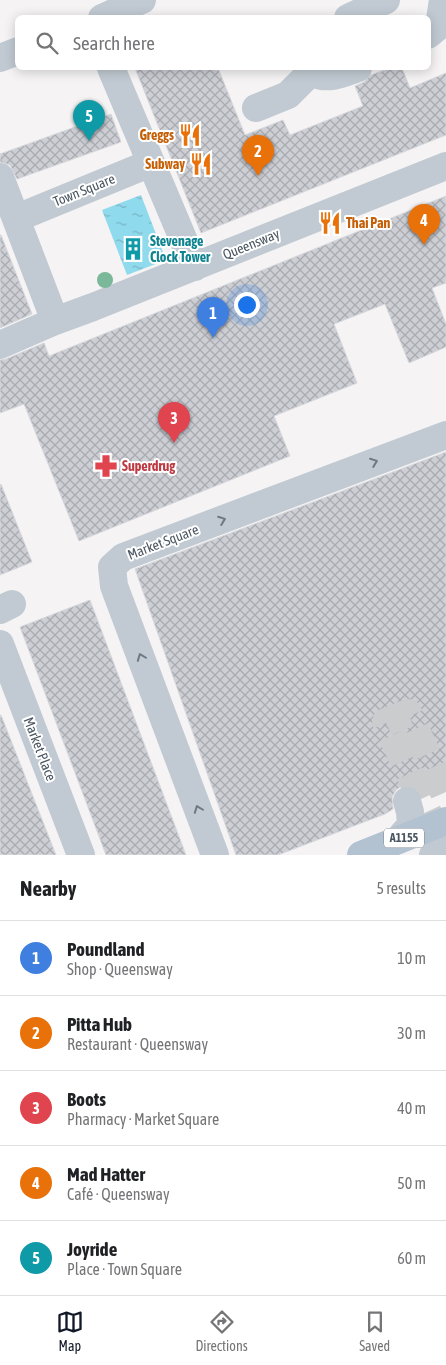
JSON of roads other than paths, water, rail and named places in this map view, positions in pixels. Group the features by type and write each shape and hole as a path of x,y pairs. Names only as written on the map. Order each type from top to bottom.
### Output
{"main road":[{"name":"A1155","path":"362,855 398,840 439,838"}],"street":[{"path":"109,15 142,0"},
{"path":"354,15 386,0"},
{"path":"431,33 439,26 443,0"},
{"path":"0,58 15,53"},
{"path":"112,70 195,266"},
{"path":"256,108 288,95 310,70"},
{"path":"312,70 321,76 338,75 352,70"},
{"name":"Town Square","path":"17,218 151,163"},
{"name":"Queensway","path":"0,344 446,166"},
{"path":"0,176 55,321"},
{"name":"Market Square","path":"215,855 114,586 112,567 123,557 446,435"},
{"name":"Market Place","path":"0,644 81,855"},
{"path":"398,840 411,825 407,801"}],"water":[{"path":"141,195 166,260 127,275 102,210"}],"tunnel":[{"path":"439,837 386,722 408,713 446,797"}],"place":[{"name":"Greggs","path":"190,135"},
{"name":"Joyride","path":"89,141"},
{"name":"Subway","path":"201,164"},
{"name":"Pitta Hub","path":"258,176"},
{"name":"Thai Pan","path":"330,223"},
{"name":"Mad Hatter","path":"424,245"},
{"name":"Stevenage Clock Tower","path":"133,249"},
{"name":"Poundland","path":"213,338"},
{"name":"Boots","path":"174,443"},
{"name":"Superdrug","path":"106,466"}]}
